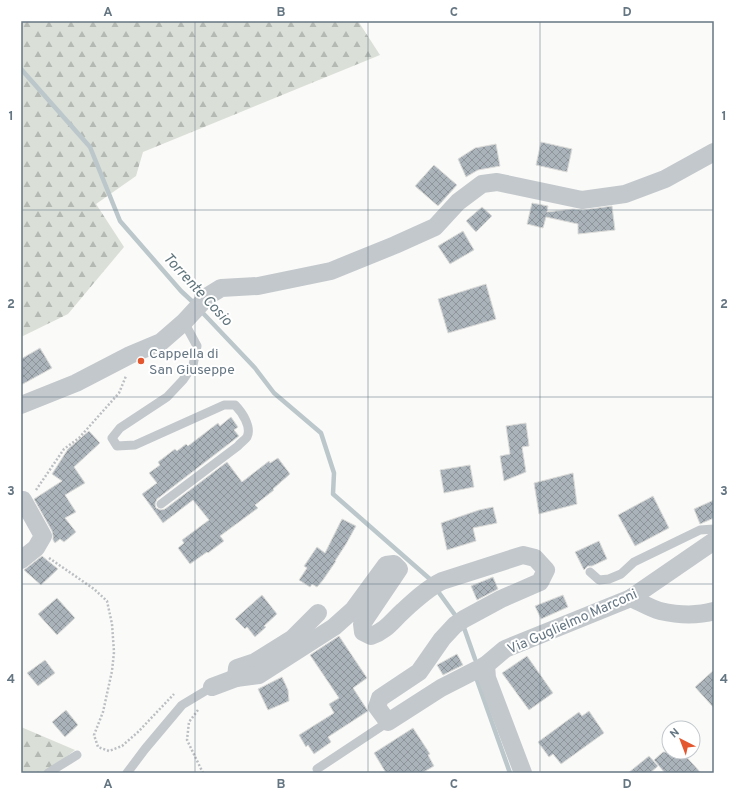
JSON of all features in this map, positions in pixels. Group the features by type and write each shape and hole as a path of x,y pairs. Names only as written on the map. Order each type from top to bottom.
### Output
{"street":[{"path":"21,405 76,383 130,355 161,342 184,322 208,296 221,288 258,286 331,271 435,227 458,202 482,184 497,182 582,200 625,194 665,179 714,152"},
{"path":"21,560 36,548 43,536 23,500"},
{"name":"Via Guglielmo Marconi","path":"388,722 441,688 486,665 505,649 631,598 714,541"},
{"path":"212,687 236,678 259,675 334,627 353,610 386,565 394,564 399,569 362,624 363,632 372,636 381,632 434,584 523,555 535,558 546,570 540,582 501,599 460,622 442,639 419,672 380,698 377,707 388,722"},
{"path":"631,598 659,611 680,614 703,614 714,610"},
{"path":"236,678 237,668 255,662 292,639 318,613"},
{"path":"486,665 487,678 523,773"}],"lane":[{"path":"161,504 238,446 246,437 248,430 241,412 235,405 224,405 135,445 117,446 112,438 120,428 167,397 183,380 193,365 197,346 184,322"},
{"path":"590,572 599,580 608,579 621,574 634,562 700,530 714,529"},
{"path":"127,773 182,705 212,687"},
{"path":"316,769 388,722"},
{"path":"48,773 77,755"}],"path":[{"path":"23,500 34,492 64,449 79,438 119,393 131,362 130,355"},
{"path":"36,548 94,589 107,601 112,624 114,652 112,671 104,705 94,735 98,747 109,751 122,746 138,732 172,695 178,692"},
{"path":"202,707 189,722 187,740 203,773"}],"green space":[{"path":"21,21 358,21 380,55 143,152 136,176 96,204 124,247 68,314 23,336 21,335"},
{"path":"21,727 75,750 45,773 21,773"}],"building":[{"path":"541,142 572,149 567,172 536,165"},
{"path":"496,144 500,166 478,170 466,177 458,159 475,148"},
{"path":"434,165 457,185 438,206 415,186"},
{"path":"532,203 548,206 547,212 573,209 583,210 612,206 615,230 578,234 578,224 546,217 543,228 527,224"},
{"path":"482,207 492,216 476,232 466,221"},
{"path":"463,231 474,250 450,264 438,246"},
{"path":"486,284 496,319 448,333 438,299"},
{"path":"40,348 52,368 21,385 21,359"},
{"path":"231,417 238,427 234,430 239,436 157,499 155,504 156,508 161,510 165,509 227,462 242,482 269,461 270,463 278,458 290,474 273,489 274,490 255,505 258,508 220,536 224,541 190,564 178,548 184,543 182,540 209,520 193,500 163,523 142,494 157,483 149,473 160,465 158,462 175,449 177,451 186,444 188,446 218,423 220,426"},
{"path":"526,423 529,446 522,447 526,472 504,481 500,456 510,454 506,426"},
{"path":"89,431 100,443 74,467 85,483 65,495 76,512 65,518 76,532 64,542 60,539 55,543 53,540 52,531 34,499 62,481 52,474 68,449"},
{"path":"470,465 474,487 444,493 440,470"},
{"path":"573,473 577,504 539,514 534,483"},
{"path":"653,496 669,528 635,546 618,515"},
{"path":"714,500 714,518 700,524 694,509"},
{"path":"493,507 497,523 473,528 476,541 447,550 441,523 479,510"},
{"path":"342,519 356,526 323,580 317,587 312,584 310,587 299,580 307,568 304,566 317,547 325,553"},
{"path":"599,541 607,559 592,566 588,566 584,570 575,552"},
{"path":"42,556 58,569 41,585 24,570"},
{"path":"493,577 498,589 477,600 471,586"},
{"path":"262,595 277,614 255,637 247,627 245,629 235,619"},
{"path":"563,595 568,607 541,619 535,606"},
{"path":"57,598 75,618 57,635 38,614"},
{"path":"339,636 367,678 353,688 368,711 328,737 331,742 314,754 308,745 306,747 299,735 334,713 329,704 339,698 310,655"},
{"path":"457,654 463,665 443,675 437,665"},
{"path":"527,656 553,693 529,710 502,673"},
{"path":"45,660 55,673 38,686 27,673"},
{"path":"714,670 714,708 695,687"},
{"path":"282,677 288,690 289,701 268,710 258,689"},
{"path":"66,710 78,725 65,737 52,722"},
{"path":"589,711 604,733 561,764 553,754 549,757 538,742 579,712 582,716"},
{"path":"413,728 430,754 428,755 434,766 422,773 386,773 374,753"},
{"path":"661,754 661,760 689,760 701,773 665,773 654,760"},
{"path":"649,756 658,766 650,773 628,773"}],"waterway":[{"name":"Torrente Cosio","path":"21,69 90,147 120,221 181,291 195,304"},
{"name":"Torrente Cosio","path":"200,310 255,368 274,393 321,433 334,473 333,494 431,580"},
{"name":"Torrente Cosio","path":"437,590 458,619"},
{"name":"Torrente Cosio","path":"463,625 475,659"},
{"name":"Torrente Cosio","path":"477,680 510,773"}],"place":[{"name":"Cappella di San Giuseppe","path":"141,361"}]}
